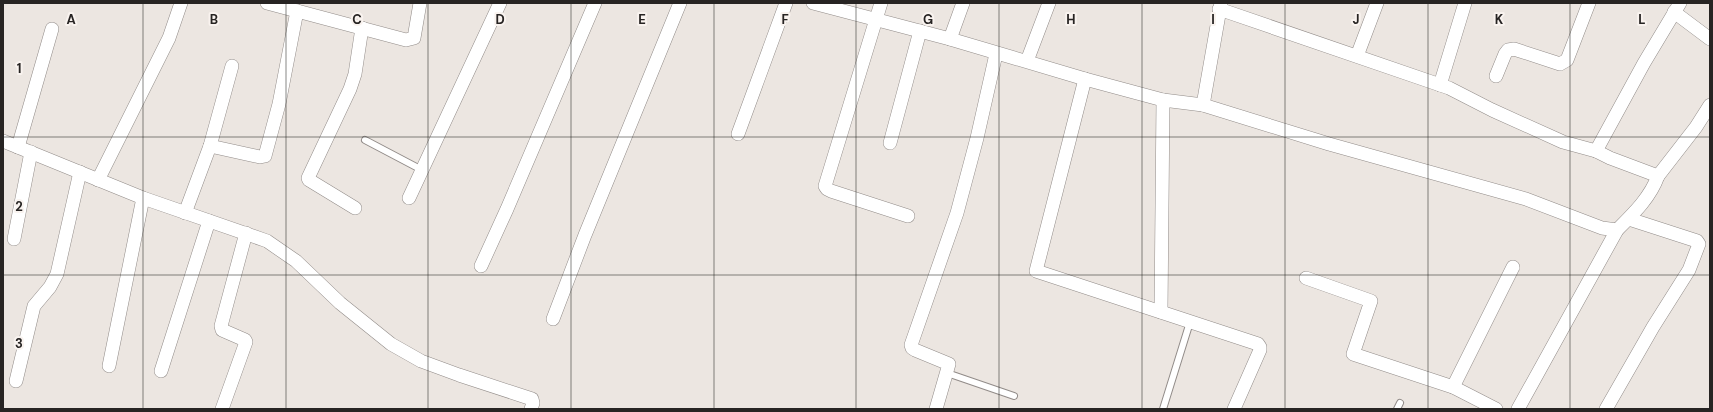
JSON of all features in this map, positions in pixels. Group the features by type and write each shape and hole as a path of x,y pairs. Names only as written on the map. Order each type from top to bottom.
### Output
{"street":[{"path":"98,180 169,38 181,3"},
{"path":"267,3 406,40 412,40 414,38 420,3"},
{"path":"409,198 500,3"},
{"path":"481,266 595,3"},
{"path":"553,319 585,235 680,3"},
{"path":"738,134 786,3"},
{"path":"812,3 950,39 996,54 1027,61 1085,79 1163,100 1202,105 1329,144 1526,198 1602,228 1617,230"},
{"path":"881,3 825,186 827,189 832,191 908,216"},
{"path":"950,39 963,3"},
{"path":"1027,61 1049,3"},
{"path":"1356,56 1376,3"},
{"path":"1440,85 1465,3"},
{"path":"1496,76 1508,50 1514,49 1560,64 1564,63 1567,60 1586,4"},
{"path":"1202,105 1220,6 1440,85 1563,142 1596,151 1658,176"},
{"path":"1596,151 1644,63 1677,8 1710,39"},
{"path":"210,146 260,157 265,156 279,104 297,11"},
{"path":"355,208 308,178 350,89 355,74 362,28"},
{"path":"18,147 52,29"},
{"path":"890,143 920,31"},
{"path":"936,409 949,363 915,350 912,348 912,345 957,213 977,138 996,54"},
{"path":"185,213 210,146 232,66"},
{"path":"1085,79 1036,271 1258,344 1260,347 1234,409"},
{"path":"1161,312 1163,100"},
{"path":"1518,409 1617,230 1640,208 1655,184 1658,176 1696,127 1710,105"},
{"path":"3,141 143,198 267,241 296,261 340,303 391,344 421,361 532,399 533,403 531,409"},
{"path":"14,239 31,152"},
{"path":"16,381 34,306 57,274 80,172"},
{"path":"109,366 143,198"},
{"path":"1606,409 1653,327 1689,270 1699,244 1697,241 1629,219"},
{"path":"161,371 209,221"},
{"path":"222,409 246,342 245,340 222,330 221,326 246,233"},
{"path":"1453,387 1512,268"},
{"path":"1306,278 1371,301 1353,354 1453,387 1478,406 1496,409"}],"lane":[{"path":"365,140 422,170"},
{"path":"1163,409 1190,322"},
{"path":"947,374 1014,396"}]}
